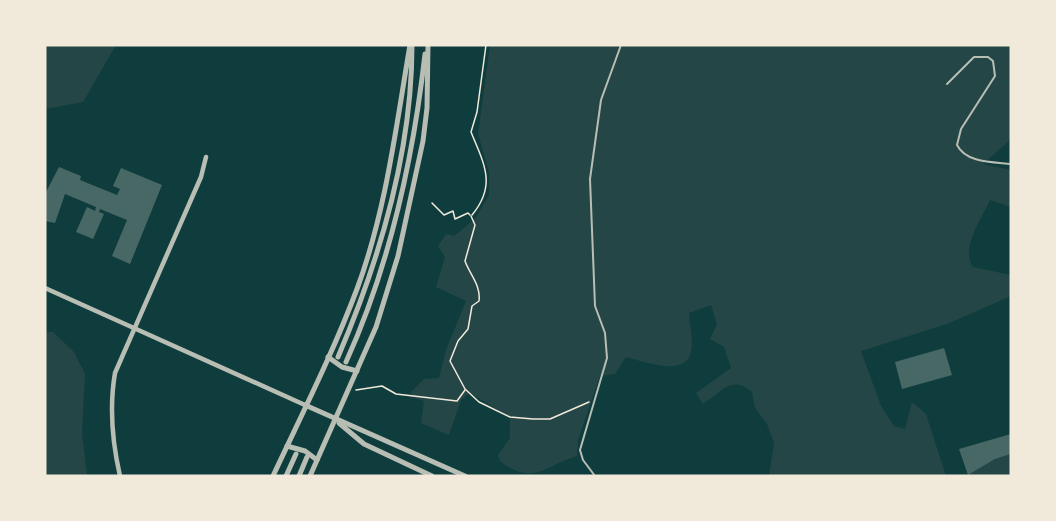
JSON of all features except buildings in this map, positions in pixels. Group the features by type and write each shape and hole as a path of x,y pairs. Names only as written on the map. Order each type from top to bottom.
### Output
{"street":[{"path":"338,357 364,295 393,191 408,113 411,45"},
{"path":"273,476 357,288 392,153 411,45"},
{"path":"346,362 372,300 401,199 412,150 427,45"},
{"path":"310,476 357,371 385,300 413,193 427,108 427,45"},
{"path":"120,476 114,445 111,398 115,373 201,177 206,157"},
{"path":"45,288 335,420 364,430 465,476"},
{"path":"328,357 342,367 357,371"},
{"path":"335,420 364,444 432,476"},
{"path":"287,446 305,452 317,460"},
{"path":"286,476 296,453"},
{"path":"299,476 307,457"}],"lane":[{"path":"595,476 583,460 580,450 596,399 607,350 605,333 595,306 590,179 592,148 606,80 621,45"},
{"path":"948,84 974,57 988,57 993,61 995,76 961,129 957,145 964,155 971,158 1011,164"}],"path":[{"path":"471,216 482,203 487,184 485,163 471,132 477,112 486,45"},
{"path":"432,203 444,215 453,211 455,219 468,213 475,225 465,261 477,283 479,301 472,306 468,329 458,341 450,361 451,368 465,389 479,402 510,417 533,419 550,419 596,399"},
{"path":"356,390 382,386 396,394 457,401 465,389"}],"shaded area":[{"path":"45,45 116,45 83,102 45,109"},
{"path":"490,45 1011,45 1011,139 983,164 1011,170 1011,207 990,200 974,234 969,251 973,267 1011,275 1011,296 947,324 861,351 881,406 894,426 905,429 912,402 926,414 946,476 769,476 774,443 767,424 755,408 752,392 745,387 732,385 703,404 696,393 731,368 724,347 710,339 717,324 711,305 689,313 692,347 687,360 681,364 663,366 626,357 615,374 600,376 578,440 577,456 539,472 522,472 500,461 498,455 510,438 510,417 470,393 461,400 449,435 421,423 424,401 411,397 411,392 424,379 439,378 446,350 466,301 436,287 445,257 438,246 446,234 454,236 475,219 489,195 489,172 478,134"},
{"path":"45,332 53,332 74,352 85,374 82,432 87,476 45,476"},
{"path":"1011,454 1011,476 968,475 995,459"}]}
